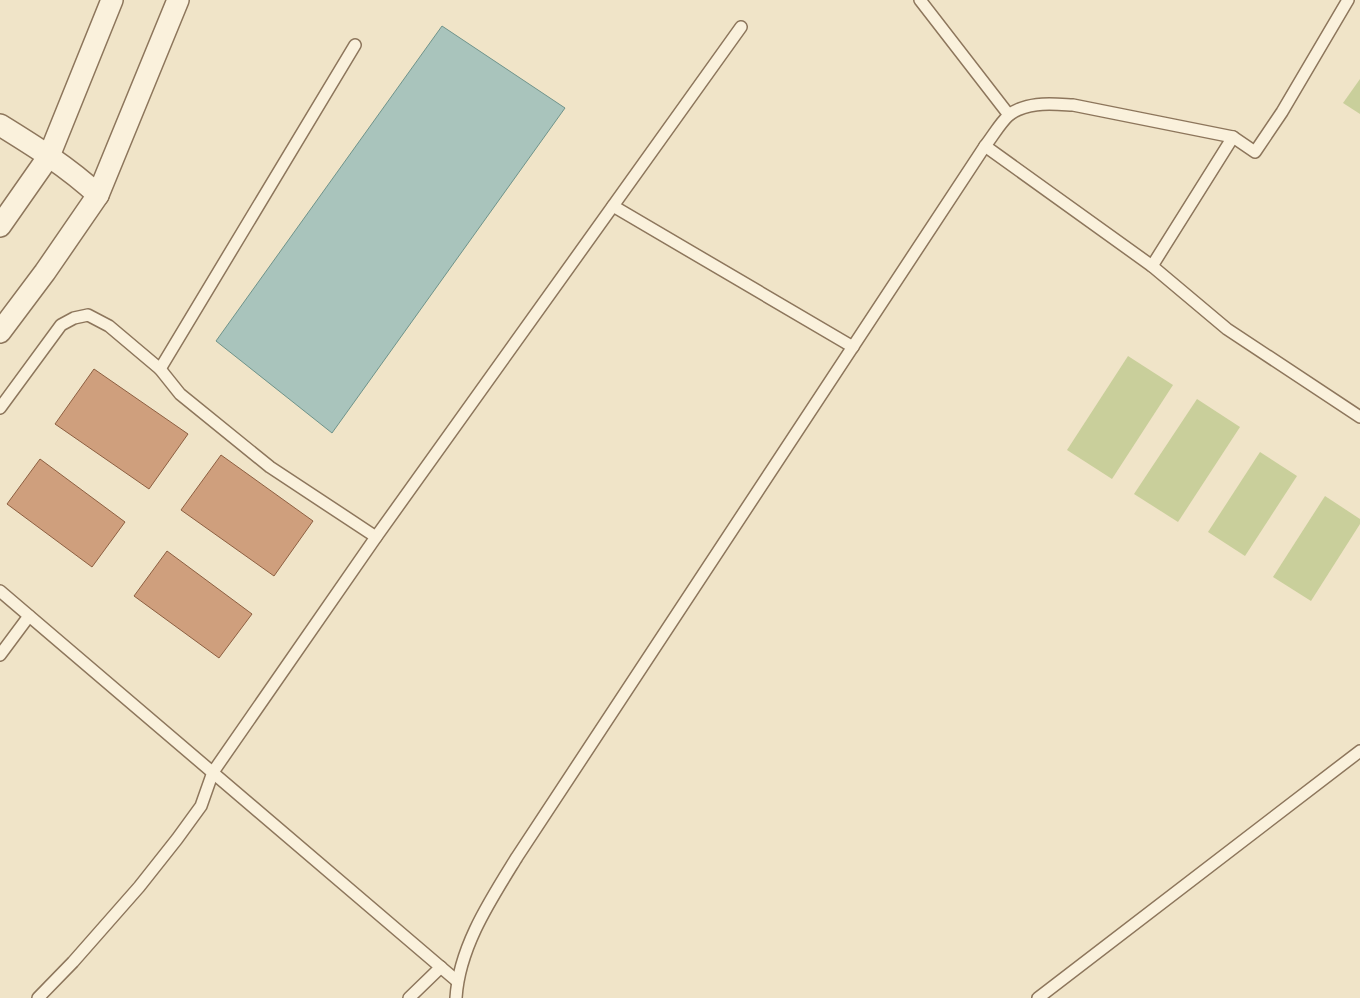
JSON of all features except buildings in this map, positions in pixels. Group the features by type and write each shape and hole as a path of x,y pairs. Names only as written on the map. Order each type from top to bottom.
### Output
{"street":[{"path":"0,226 53,159 112,0"},
{"path":"0,332 98,196 178,0"},
{"path":"0,125 53,159 98,196"}],"lane":[{"path":"920,0 1009,115"},
{"path":"456,998 457,981 479,919 517,857 985,146 1009,115 1026,106 1047,104 1073,106 1233,137 1255,152 1282,112 1348,0"},
{"path":"38,998 79,956 177,839 201,806 213,772 376,537 741,27"},
{"path":"160,369 355,45"},
{"path":"1152,266 1233,137"},
{"path":"985,146 1152,266 1227,329 1360,416"},
{"path":"613,206 853,347"},
{"path":"0,408 61,325 74,318 88,315 109,326 160,369 180,394 270,467 376,537"},
{"path":"0,591 457,981"},
{"path":"0,655 30,616"},
{"path":"1038,998 1360,751"},
{"path":"409,998 441,967"}],"green space":[{"path":"1360,79 1360,114 1343,103"},
{"path":"1128,356 1173,385 1112,479 1067,450"},
{"path":"1197,399 1240,427 1178,522 1134,494"},
{"path":"1260,452 1297,476 1245,556 1208,532"},
{"path":"1325,496 1360,519 1360,524 1311,601 1273,577"}],"water":[{"path":"442,26 565,108 332,433 216,341"}]}
